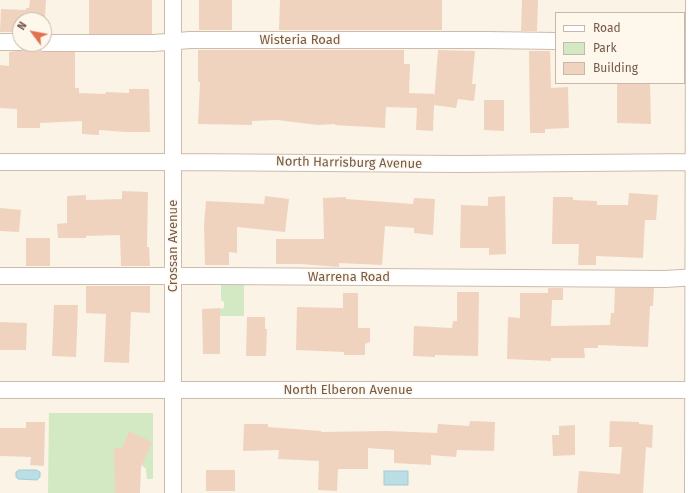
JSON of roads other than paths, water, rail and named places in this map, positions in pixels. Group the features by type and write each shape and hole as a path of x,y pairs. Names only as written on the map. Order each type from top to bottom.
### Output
{"street":[{"name":"Crossan Avenue","path":"173,0 173,493"},
{"path":"693,493 696,390 695,162 692,41 694,0"},
{"name":"Wisteria Road","path":"52,43 154,43 190,40 555,41"},
{"path":"0,42 12,42"},
{"name":"North Harrisburg Avenue","path":"0,162 463,164 695,162"},
{"name":"Warrena Road","path":"0,276 657,279 695,277"},
{"name":"North Elberon Avenue","path":"0,390 696,390"}],"water":[{"path":"19,470 36,470 40,472 40,477 37,480 18,479 16,477 16,472"},
{"path":"384,471 408,471 408,485 384,485"}]}
